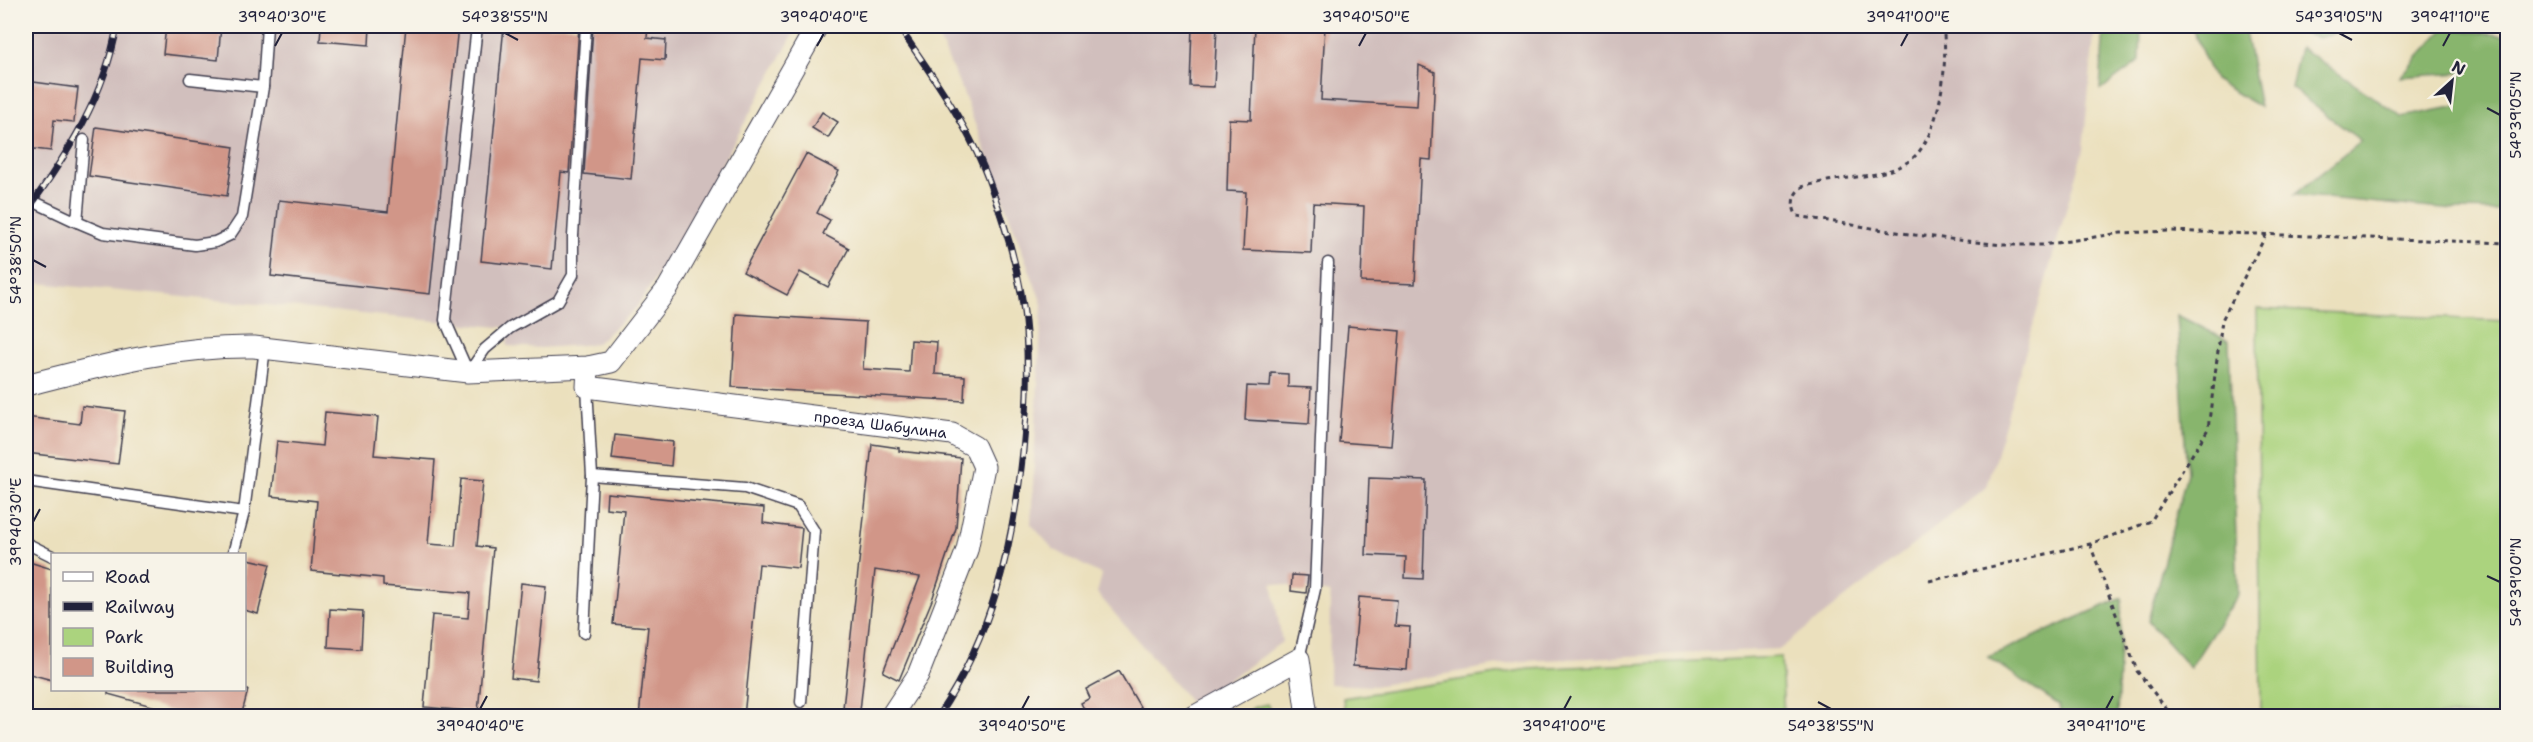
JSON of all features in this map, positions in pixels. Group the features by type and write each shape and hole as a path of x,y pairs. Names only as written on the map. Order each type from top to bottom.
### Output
{"street":[{"path":"26,385 146,355 219,346 265,348 468,372 588,377 611,362 668,288 817,26"},
{"name":"проезд Шабулина","path":"588,377 952,434 975,447 984,467 967,550 918,675 891,717"},
{"path":"1195,717 1299,659 1307,717"}],"lane":[{"path":"26,198 103,233 195,245 215,242 230,235 242,217 263,87 267,26"},
{"path":"477,26 445,320 468,372 485,349 510,328 558,301 573,275 573,236 586,26"},
{"path":"190,79 263,87"},
{"path":"77,222 84,140"},
{"path":"1299,659 1315,589 1328,262"},
{"path":"234,553 244,512 265,348"},
{"path":"584,633 592,476 588,377"},
{"path":"592,476 745,488 798,506 814,531 801,702"},
{"path":"26,481 244,512"},
{"path":"26,543 51,555"}],"path":[{"path":"1943,26 1942,91 1931,129 1917,154 1894,168 1866,177 1823,181 1802,187 1793,198 1792,208 1797,216 1915,235 2002,245 2043,245 2121,233 2160,231 2508,243"},
{"path":"1929,581 2090,544 2151,521 2208,429 2222,320 2267,233"},
{"path":"2090,544 2137,671 2172,717"}],"shaded area":[{"path":"26,26 798,26 679,242 636,308 596,344 541,348 507,346 509,328 26,282"},
{"path":"933,26 2095,26 2083,150 1987,487 1780,649 1522,661 1374,686 1329,684 1330,593 1272,583 1282,642 1193,705 1097,593 1102,575 1053,549 1031,524 1042,304 963,92"}],"green space":[{"path":"2104,26 2141,26 2140,61 2100,90"},
{"path":"2191,26 2244,26 2260,107 2214,80"},
{"path":"2275,26 2353,26 2319,38"},
{"path":"2445,28 2507,36 2507,211 2454,210 2294,195 2361,141 2291,88 2300,47 2402,117 2457,106 2461,73 2400,77"},
{"path":"2257,309 2507,321 2507,716 2261,716"},
{"path":"2177,315 2229,341 2238,594 2190,668 2148,621 2187,473"},
{"path":"2122,598 2117,716 2061,716 2059,705 1988,657"},
{"path":"1781,657 1784,716 1345,716 1343,698 1529,669"},
{"path":"1267,704 1273,716 1241,716 1255,707"}],"building":[{"path":"166,26 221,26 218,60 163,54"},
{"path":"321,26 370,26 369,45 320,41"},
{"path":"406,26 458,26 430,294 271,276 279,200 388,212"},
{"path":"504,26 579,26 569,173 561,172 552,269 481,261"},
{"path":"593,26 648,26 647,38 666,40 665,60 642,58 631,179 584,174"},
{"path":"1192,26 1217,26 1214,87 1190,86"},
{"path":"1255,26 1325,26 1321,100 1417,106 1419,65 1435,72 1431,160 1421,159 1415,284 1361,282 1364,206 1313,203 1311,253 1243,250 1246,192 1227,191 1229,119 1251,120"},
{"path":"26,81 78,88 74,122 54,120 51,151 26,148"},
{"path":"822,112 838,122 828,138 812,128"},
{"path":"96,127 234,147 227,196 89,176"},
{"path":"806,154 839,171 817,213 830,220 823,234 849,248 828,287 800,272 787,295 743,272"},
{"path":"736,314 866,322 863,369 909,372 911,340 937,342 935,374 965,376 964,401 732,387"},
{"path":"1348,326 1400,331 1391,446 1339,442"},
{"path":"1271,373 1288,374 1288,387 1311,388 1309,424 1245,420 1247,386 1270,387"},
{"path":"82,406 125,411 118,464 26,453 26,417 80,424"},
{"path":"325,412 378,417 374,455 435,460 428,544 455,546 461,479 483,481 477,546 493,548 478,712 424,707 432,615 468,618 470,593 383,586 383,578 311,571 317,501 271,496 277,441 322,446"},
{"path":"615,435 673,442 671,466 612,459"},
{"path":"872,444 899,448 899,451 961,458 956,528 932,600 899,680 883,672 920,577 875,570 860,711 843,708"},
{"path":"1369,478 1426,480 1423,579 1405,578 1406,557 1366,555"},
{"path":"607,493 764,508 763,523 802,528 798,568 759,564 744,717 639,717 648,627 613,624 624,510 606,508"},
{"path":"246,558 270,564 258,614 246,611"},
{"path":"26,561 51,569 51,680 26,673"},
{"path":"1292,575 1308,576 1306,593 1291,591"},
{"path":"521,583 546,586 536,681 511,678"},
{"path":"1359,597 1397,600 1395,626 1410,627 1407,670 1353,666"},
{"path":"330,609 363,611 361,649 328,647"},
{"path":"1119,671 1146,717 1088,717 1081,703 1090,698 1086,689"},
{"path":"248,690 241,717 192,717 108,694 108,691"}],"railway":[{"path":"26,212 70,147 94,101 111,52 117,26"},
{"path":"898,26 950,104 983,165 1014,259 1022,296 1027,348 1026,421 1023,451 1006,555 997,589 973,654 938,716"}]}
